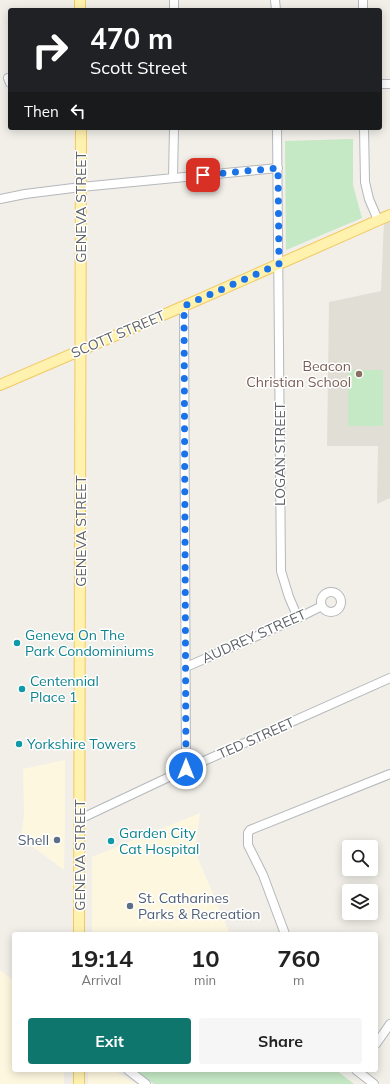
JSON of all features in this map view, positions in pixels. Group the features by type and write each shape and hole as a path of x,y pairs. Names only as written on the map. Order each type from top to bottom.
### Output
{"main road":[{"name":"GENEVA STREET","path":"79,932 81,130"},
{"name":"SCOTT STREET","path":"0,385 390,215"},
{"path":"79,1072 79,1084"}],"street":[{"path":"173,177 174,130"},
{"name":"LOGAN STREET","path":"277,130 281,571 289,597 298,618"},
{"path":"364,130 365,182 369,199 378,220"},
{"path":"0,199 25,194 81,187 278,168"},
{"path":"184,306 186,769"},
{"name":"AUDREY STREET","path":"186,666 298,618 322,606"},
{"name":"TED STREET","path":"80,819 186,769 390,678"},
{"path":"284,932 262,875 248,845 248,832 389,777"},
{"path":"378,1041 390,1024"},
{"path":"131,1072 146,1084"},
{"path":"359,1072 374,1084"}],"shaded area":[{"name":"Beacon Christian School","path":"390,220 390,498 377,504 378,446 327,446 329,302 381,291 384,222"},
{"path":"65,760 64,870 21,838 24,815 23,769"},
{"path":"200,813 195,851 229,932 92,932 92,857"},
{"path":"0,970 12,979 12,1072 64,1072 64,1084 0,1084"},
{"path":"88,1072 117,1072 136,1084 88,1084"}],"green space":[{"path":"353,139 353,185 362,218 286,250 285,141"},
{"path":"348,370 383,370 383,426 348,426"},
{"path":"139,1072 339,1072 354,1084 154,1084"}],"place":[{"name":"Beacon Christian School","path":"359,374"},
{"name":"Geneva On The Park Condominiums","path":"17,643"},
{"name":"Centennial Place 1","path":"22,689"},
{"name":"Yorkshire Towers","path":"19,744"},
{"name":"Shell","path":"57,840"},
{"name":"Garden City Cat Hospital","path":"111,841"},
{"name":"St. Catharines Parks & Recreation","path":"130,906"}],"route":[{"path":"186,769 184,306 279,264 278,168 203,175"}]}
